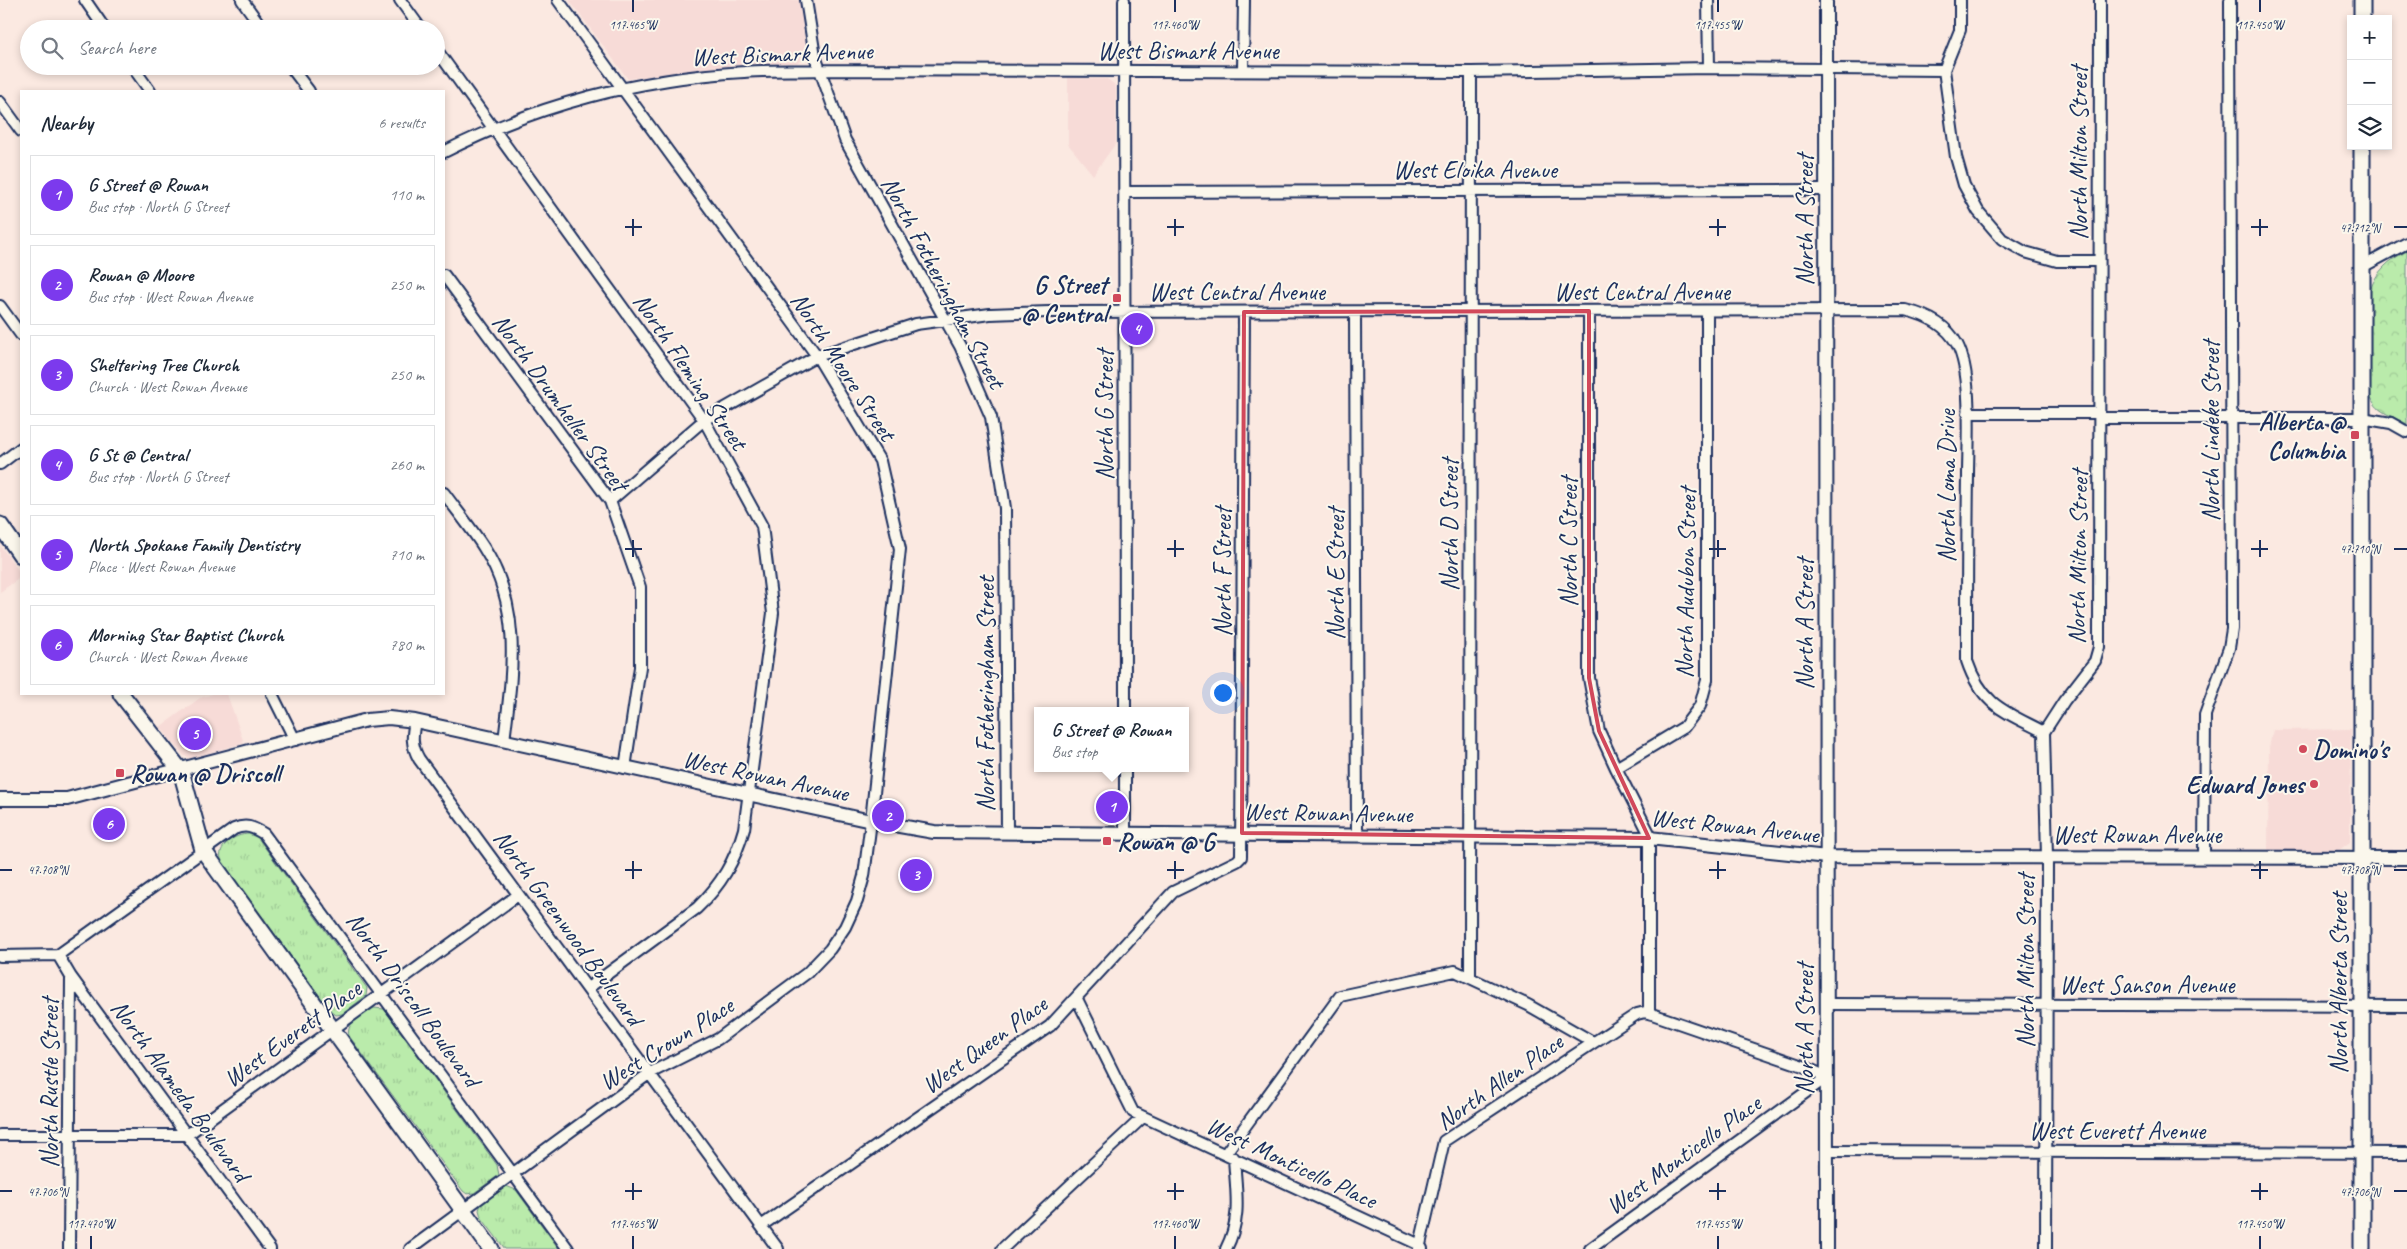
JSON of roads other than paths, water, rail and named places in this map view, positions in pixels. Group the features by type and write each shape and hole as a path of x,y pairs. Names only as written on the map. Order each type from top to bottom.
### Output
{"main road":[{"path":"2362,0 2362,15"},
{"name":"North Alberta Street","path":"2362,150 2362,1249"},
{"path":"0,525 20,553"},
{"path":"122,695 181,771 203,850 491,1249"}],"street":[{"path":"85,0 99,20"},
{"path":"242,0 256,20"},
{"path":"400,0 414,20"},
{"name":"North Moore Street","path":"558,0 817,356 880,461 900,549 872,822"},
{"name":"North Fotheringham Street","path":"806,0 815,56 845,140 943,320 960,346 991,417 1005,508 1007,832"},
{"name":"North G Street","path":"1124,0 1125,707"},
{"path":"1242,71 1244,0"},
{"path":"1708,0 1709,68"},
{"name":"North A Street","path":"1826,0 1827,1249"},
{"path":"1960,0 1960,30 1944,70 1956,157 1964,184 1978,211 2002,239 2025,252 2057,262 2099,262"},
{"name":"North Milton Street","path":"2046,1249 2047,856 2044,732 2064,701 2095,661 2099,646 2100,0"},
{"name":"North Lindeke Street","path":"2204,857 2205,715 2229,648 2232,629 2230,0"},
{"name":"North Fleming Street","path":"445,61 704,420 762,526 773,613 744,829 738,852 726,874 712,893 697,908 588,988"},
{"name":"West Bismark Avenue","path":"445,152 521,118 623,88 690,77 744,72 820,70 1470,72 1709,68 1944,70"},
{"name":"North D Street","path":"1470,72 1470,978"},
{"path":"138,75 149,90"},
{"path":"297,75 308,90"},
{"path":"0,102 20,130"},
{"name":"West Eloika Avenue","path":"1124,192 1826,190"},
{"path":"2362,267 2407,243"},
{"name":"North Drumheller Street","path":"445,276 610,502 640,587 640,667 626,768"},
{"path":"0,306 20,333"},
{"name":"North Loma Drive","path":"1827,312 1905,310 1923,314 1941,324 1957,344 1962,356 1968,413 1967,662 1980,690 1992,704 2044,732"},
{"name":"North C Street","path":"1589,311 1589,678 1599,731 1616,768"},
{"name":"West Central Avenue","path":"610,502 704,420 817,356 916,324 999,314 1125,312 1827,312"},
{"name":"North F Street","path":"1242,833 1244,312"},
{"name":"North Audubon Street","path":"1616,768 1684,727 1700,706 1707,680 1707,312"},
{"name":"North E Street","path":"1356,313 1357,835"},
{"path":"1968,413 2362,418 2391,423 2407,432"},
{"path":"0,464 20,449"},
{"path":"445,494 485,550 502,587 508,608 513,661 504,741"},
{"path":"272,695 295,740"},
{"name":"West Rowan Avenue","path":"0,798 67,800 366,720 389,718 415,721 872,822 934,832 1125,832 1649,838 1827,856 2407,858"},
{"name":"North Greenwood Boulevard","path":"415,721 412,737 413,749 419,759 778,1249"},
{"path":"1616,768 1648,829 1647,1013 1803,1066 1827,1077"},
{"path":"1125,772 1125,832"},
{"name":"West Crown Place","path":"410,1249 650,1073 718,1039 807,974 830,949 845,926 857,901 864,876 872,822"},
{"name":"North Driscoll Boulevard","path":"203,850 241,826 252,827 264,834 568,1249"},
{"name":"West Queen Place","path":"761,1226 1050,1026 1173,892 1237,861 1242,852 1242,833"},
{"path":"0,956 58,955 203,850"},
{"name":"West Everett Place","path":"187,1135 518,895"},
{"name":"North Alameda Boulevard","path":"58,955 71,977 270,1249"},
{"path":"1226,1249 1236,1225 1238,1210 1229,1156 1337,998 1452,971 1528,1005 1593,1042"},
{"name":"North Rustle Street","path":"69,1249 71,977"},
{"name":"West Monticello Place","path":"1076,998 1129,1108 1143,1117 1229,1156 1420,1248"},
{"name":"West Sanson Avenue","path":"1827,1004 2407,1006"},
{"name":"North Allen Place","path":"1420,1248 1444,1141 1637,1014 1647,1013"},
{"name":"West Monticello Place","path":"1590,1249 1827,1077"},
{"path":"1002,1249 1143,1117"},
{"path":"0,1135 187,1135"},
{"name":"West Everett Avenue","path":"1827,1151 2407,1153"}],"place":[{"name":"G Street @ Central","path":"1117,298"},
{"name":"G St @ Central","path":"1137,329"},
{"name":"Alberta @ Columbia","path":"2355,435"},
{"name":"North Spokane Family Dentistry","path":"195,734"},
{"name":"Domino's","path":"2303,749"},
{"name":"Rowan @ Driscoll","path":"120,773"},
{"name":"Edward Jones","path":"2314,784"},
{"name":"G Street @ Rowan","path":"1112,807"},
{"name":"Rowan @ Moore","path":"888,816"},
{"name":"Morning Star Baptist Church","path":"109,824"},
{"name":"Rowan @ G","path":"1107,841"},
{"name":"Sheltering Tree Church","path":"916,875"}]}
